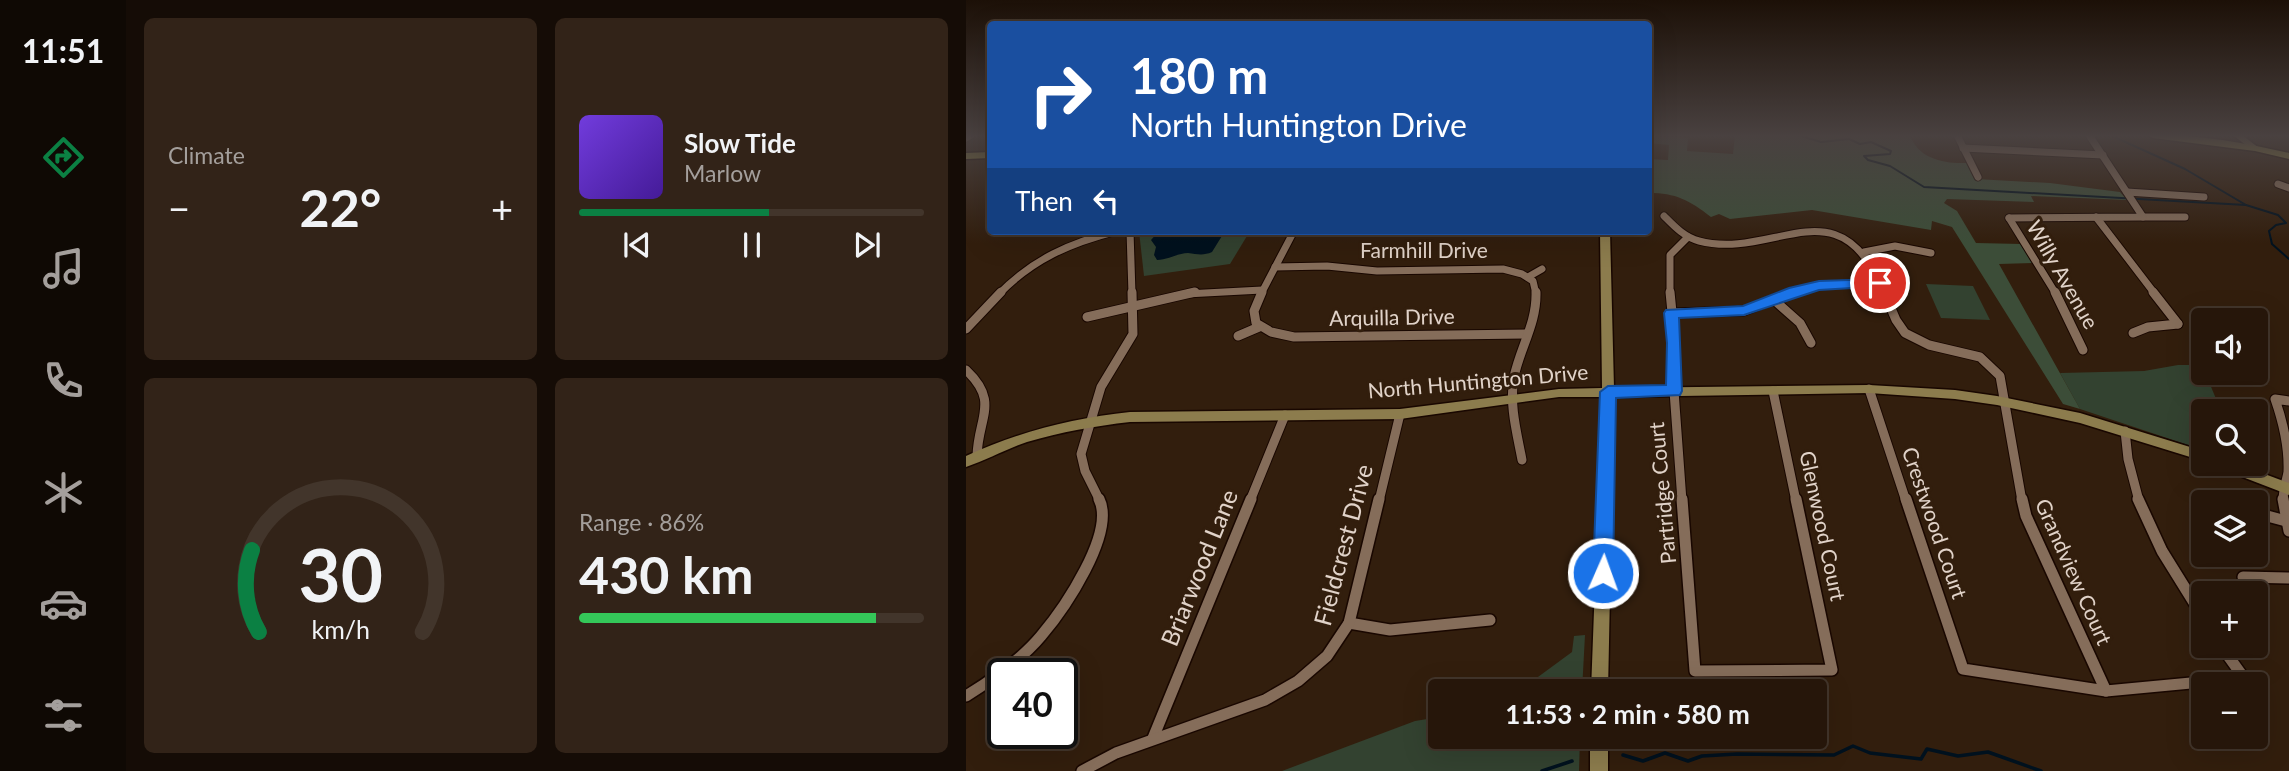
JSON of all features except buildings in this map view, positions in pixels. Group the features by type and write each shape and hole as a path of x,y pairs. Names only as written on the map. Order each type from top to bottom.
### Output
{"street":[{"path":"1975,171 1978,177"},
{"path":"2113,171 2143,217"},
{"path":"2278,184 2289,188"},
{"path":"2129,196 2204,197"},
{"path":"1664,216 1675,229 1688,237 1734,244 1786,233 1814,232 1841,237 1864,251 1895,246 1931,254"},
{"path":"2096,217 2185,217"},
{"path":"2096,217 2178,324 2148,327 2133,333"},
{"name":"Willy Avenue","path":"2084,349 2051,284 2008,218 2096,217"},
{"path":"966,329 1008,283 1031,263 1088,235"},
{"path":"966,696 992,680 1040,638 1062,608 1101,538 1104,509 1082,463 1083,443 1101,387 1133,334 1130,235"},
{"path":"1238,336 1259,327 1254,310 1292,235"},
{"path":"1600,679 1608,392 1605,235"},
{"name":"Partridge Court","path":"1688,237 1675,247 1668,262 1675,343 1674,391 1695,671 1832,670"},
{"name":"Grandview Court","path":"1864,251 1896,321 1906,334 1927,345 1966,351 1989,362 2000,376 2026,516 2106,691"},
{"name":"Farmhill Drive","path":"1275,267 1327,266 1377,271 1503,269 1528,277"},
{"path":"1522,460 1513,399 1516,370 1539,294 1536,285 1528,277 1542,269"},
{"path":"1671,313 1744,310 1819,285 1880,283"},
{"path":"1087,317 1193,292 1262,290"},
{"path":"1774,300 1800,323 1811,343"},
{"name":"Arquilla Drive","path":"1259,327 1294,337 1527,334"},
{"path":"966,370 984,387 987,399 972,459"},
{"name":"North Huntington Drive","path":"972,459 1037,435 1090,422 1143,416 1400,414 1552,393 1869,389 1907,389 2003,401 2125,431 2191,452"},
{"name":"Crestwood Court","path":"1869,389 1963,670 2106,691"},
{"name":"Glenwood Court","path":"1773,391 1832,670"},
{"path":"2268,518 2287,526 2287,436 2275,399 2289,401"},
{"name":"Fieldcrest Drive","path":"1082,771 1153,738 1216,718 1287,689 1321,664 1334,650 1349,623 1400,414"},
{"name":"Briarwood Lane","path":"1153,738 1285,415"},
{"path":"2125,431 2127,462 2137,503 2191,596"},
{"path":"2255,476 2286,488"},
{"path":"2243,577 2289,578"},
{"path":"1349,623 1390,630 1490,620"},
{"path":"2106,691 2244,678 2230,658"},
{"path":"1599,749 1599,771"}],"green space":[{"path":"1652,171 1971,171 1976,179 2050,183 2120,192 2127,200 2031,196 2034,202 1947,199 1944,203 1957,211 1976,243 2022,244 2033,263 1999,264 2080,409 2063,404 1952,227 1932,221 1931,230 1812,210 1730,219 1719,214 1711,217 1696,206 1667,194 1652,193"},
{"path":"1139,235 1248,235 1230,264 1144,276"},
{"path":"1926,284 1973,286 1990,320 1941,318"},
{"path":"2191,365 2191,385 2210,385 2216,399 2191,399 2191,446 2080,409 2060,373 2144,371"},
{"path":"1585,635 1583,679 1535,679 1572,652 1574,636"},
{"path":"1428,719 1428,749 1580,749 1579,771 1282,771 1415,721"}],"water":[{"path":"1155,235 1223,235 1212,252 1184,253 1157,260 1154,255 1156,247 1151,240"}],"waterway":[{"path":"1898,171 1924,187 2246,205"},
{"path":"2188,171 2246,205"},
{"path":"2246,205 2278,215 2286,223 2276,225 2269,231 2272,244 2289,259"},
{"path":"1623,755 1643,761 1665,753 1688,761 1702,756 1737,754 1834,755 1853,746 1870,753 1921,759 1927,749 1958,756 1988,752 2041,771"},
{"path":"1542,771 1572,761"}],"route":[{"path":"1603,573 1608,392 1674,391 1675,343 1671,313 1744,310 1794,291 1819,285 1880,283"}]}
